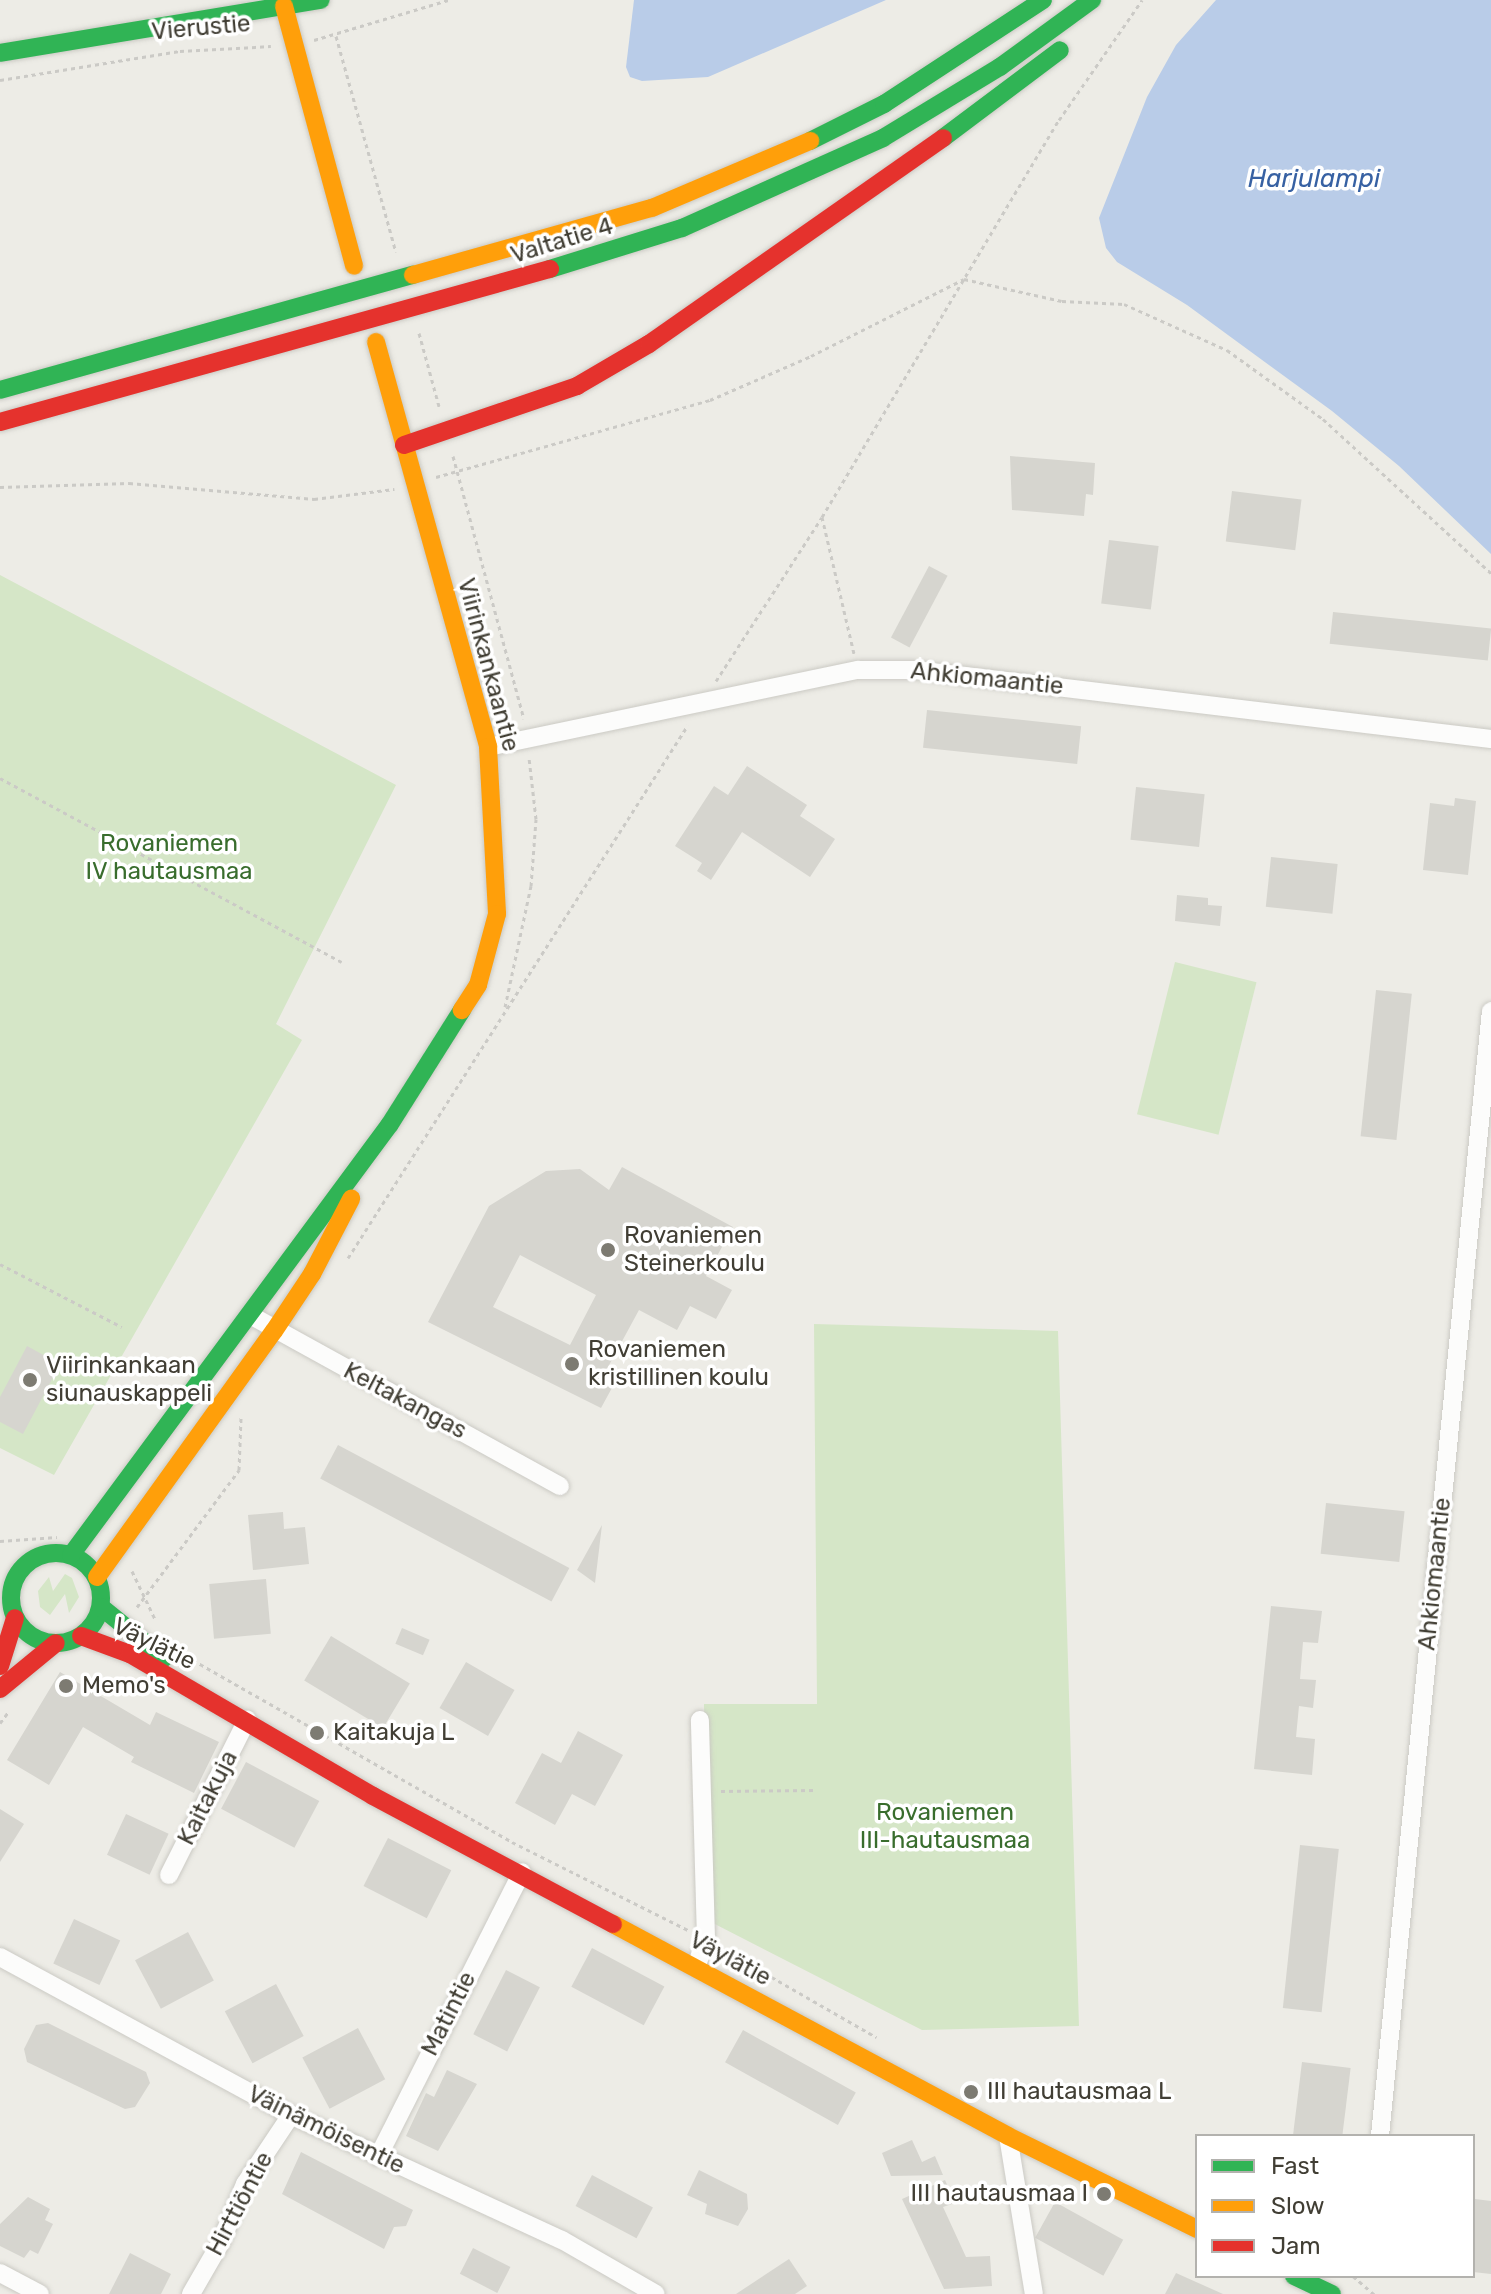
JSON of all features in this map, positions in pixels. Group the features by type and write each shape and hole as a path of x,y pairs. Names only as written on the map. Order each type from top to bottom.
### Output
{"main road":[{"name":"Vierustie","path":"0,53 321,0"},
{"name":"Valtatie 4","path":"4,388 652,208 771,160 884,104 1043,0"},
{"name":"Valtatie 4","path":"0,423 517,279 682,228 883,138 1000,67 1092,0"},
{"path":"404,445 577,386 649,344 998,100 1079,35 1111,0"},
{"path":"284,6 354,266"},
{"name":"Viirinkankaantie","path":"71,1555 390,1124 478,985 497,914 488,747 376,342"},
{"name":"Viirinkankaantie","path":"97,1577 312,1274 390,1124"},
{"path":"0,1689 56,1643 81,1636 101,1607 97,1577 71,1555 43,1554 30,1560 20,1570 5,1592 15,1618 28,1634 56,1643"},
{"path":"0,1558 30,1560"},
{"name":"Väylätie","path":"101,1607 247,1720"},
{"path":"0,1666 15,1618"},
{"name":"Väylätie","path":"81,1636 130,1654 373,1796 522,1872 1008,2136 1195,2228"},
{"path":"1301,2278 1328,2286"}],"street":[{"name":"Ahkiomaantie","path":"488,747 858,670 915,670 1491,739"},
{"name":"Ahkiomaantie","path":"1380,2134 1491,1011"},
{"name":"Keltakangas","path":"250,1315 274,1331 560,1486"},
{"name":"Kaitakuja","path":"169,1875 247,1720"},
{"path":"696,1968 706,1939 700,1720"},
{"name":"Matintie","path":"378,2157 522,1872"},
{"name":"Väinämöisentie","path":"0,1957 291,2115 562,2240 656,2294"},
{"name":"Hirttiöntie","path":"191,2294 221,2242 245,2184 291,2115"},
{"path":"1008,2136 1034,2294"},
{"path":"0,2273 40,2294"}],"path":[{"name":"Vierustie","path":"0,80 180,51 294,43 336,36 366,22 448,0"},
{"path":"347,1260 822,517 1059,120 1142,0"},
{"path":"336,36 397,255"},
{"path":"964,279 1062,301 1124,304 1227,350 1323,419 1491,573"},
{"path":"419,333 527,741 536,819 531,886 504,1010"},
{"path":"822,517 855,657"},
{"path":"0,778 342,962"},
{"path":"0,1264 122,1327"},
{"path":"134,1611 239,1470 240,1418 249,1405"},
{"path":"0,1541 58,1537 66,1527"},
{"path":"127,1560 142,1597 159,1626"},
{"path":"182,1653 512,1842 706,1939 878,2039"},
{"path":"702,1790 817,1790"},
{"path":"1357,2278 1365,2282 1374,2294"},
{"path":"1365,2282 1366,2278"}],"green space":[{"name":"Rovaniemen IV hautausmaa","path":"0,575 396,785 276,1024 302,1040 54,1475 0,1448"},
{"path":"1175,962 1257,982 1219,1135 1137,1114"},
{"name":"Rovaniemen III-hautausmaa","path":"814,1324 1058,1331 1079,2026 922,2030 707,1920 704,1704 817,1704"},
{"path":"65,1574 72,1578 79,1597 69,1613 65,1594 50,1615 40,1607 38,1591 49,1577 53,1591"}],"water":[{"path":"634,0 886,0 708,77 642,81 630,77 626,67"},
{"name":"Harjulampi","path":"1216,0 1491,0 1491,554 1399,466 1332,411 1187,305 1117,262 1106,248 1099,218 1147,97 1176,45"}],"building":[{"path":"1010,456 1095,463 1093,495 1086,494 1084,516 1012,510"},
{"path":"1232,491 1301,500 1295,550 1226,542"},
{"path":"1109,540 1159,546 1151,610 1101,604"},
{"path":"929,566 948,576 910,647 891,638"},
{"path":"1333,612 1491,629 1488,660 1330,644"},
{"path":"927,710 1081,726 1077,764 923,748"},
{"path":"747,766 807,805 800,816 835,839 810,877 742,832 711,880 697,871 702,863 675,846 714,786 728,795"},
{"path":"1136,787 1205,794 1199,847 1130,840"},
{"path":"1455,798 1476,801 1468,875 1423,870 1430,803 1454,806"},
{"path":"1271,857 1338,864 1332,914 1266,907"},
{"path":"1177,895 1208,898 1208,905 1222,906 1220,926 1175,921"},
{"path":"1376,990 1412,994 1396,1140 1361,1136"},
{"path":"622,1167 733,1227 706,1276 732,1290 716,1319 690,1306 677,1330 639,1310 601,1380 613,1386 601,1408 428,1322 489,1206 546,1171 580,1169 609,1190","holes":["520,1255 596,1295 570,1345 493,1307"]},
{"name":"Viirinkankaan siunauskappeli","path":"27,1346 60,1364 23,1434 0,1422 0,1397"},
{"path":"338,1445 569,1568 551,1602 320,1479"},
{"path":"1326,1503 1405,1511 1399,1562 1321,1554"},
{"path":"283,1512 284,1529 305,1527 309,1564 253,1570 248,1515"},
{"path":"602,1525 595,1583 577,1570"},
{"path":"266,1579 271,1634 214,1639 209,1584"},
{"path":"1271,1606 1322,1611 1318,1643 1303,1642 1300,1679 1316,1680 1313,1708 1299,1706 1296,1737 1315,1739 1312,1775 1254,1769"},
{"path":"402,1628 430,1640 423,1655 395,1644"},
{"path":"331,1636 410,1683 383,1728 304,1681"},
{"path":"466,1662 514,1690 488,1736 440,1708"},
{"path":"60,1672 150,1725 156,1712 219,1742 194,1793 131,1762 134,1757 83,1727 49,1785 7,1760"},
{"path":"578,1731 623,1755 595,1806 572,1794 555,1825 515,1803 542,1753 561,1763"},
{"path":"246,1762 319,1801 294,1848 221,1809"},
{"path":"0,1809 24,1824 0,1862"},
{"path":"126,1814 169,1834 150,1875 107,1855"},
{"path":"388,1838 451,1870 427,1918 363,1886"},
{"path":"1300,1845 1339,1849 1322,2012 1283,2008"},
{"path":"74,1919 120,1941 100,1985 53,1963"},
{"path":"188,1932 214,1981 161,2009 135,1960"},
{"path":"592,1948 664,1986 644,2025 571,1987"},
{"path":"506,1970 540,1987 507,2051 473,2034"},
{"path":"276,1984 304,2036 252,2063 225,2011"},
{"path":"48,2023 146,2072 150,2083 135,2107 125,2109 27,2062 24,2049 36,2025"},
{"path":"358,2028 385,2079 330,2109 302,2058"},
{"path":"743,2030 856,2093 838,2125 725,2062"},
{"path":"1302,2062 1351,2068 1343,2134 1293,2134"},
{"path":"447,2070 477,2084 438,2151 406,2136 426,2093 434,2097"},
{"path":"912,2140 922,2162 935,2156 943,2175 891,2176 882,2153"},
{"path":"301,2152 413,2210 406,2226 394,2227 384,2249 282,2194"},
{"path":"699,2170 747,2194 748,2209 738,2226 705,2214 707,2204 687,2195"},
{"path":"592,2175 653,2207 636,2238 576,2206"},
{"path":"945,2180 955,2203 943,2207 966,2257 990,2256 992,2286 944,2289 902,2199"},
{"path":"28,2197 50,2209 45,2220 53,2224 38,2254 30,2250 24,2258 0,2246 0,2224"},
{"path":"1475,2199 1491,2201 1491,2274 1475,2272"},
{"path":"1055,2202 1123,2240 1103,2276 1035,2238"},
{"path":"473,2248 510,2267 497,2293 460,2274"},
{"path":"130,2253 171,2274 161,2294 109,2294"},
{"path":"789,2259 807,2286 795,2294 736,2294"},
{"path":"1176,2273 1223,2294 1165,2294"}],"traffic: fast":[{"path":"0,53 321,0"},
{"path":"810,141 884,104 1043,0"},
{"path":"550,269 682,228 883,138 1000,67 1092,0"},
{"path":"943,138 1060,50"},
{"path":"0,390 413,275"},
{"path":"71,1555 390,1124 462,1010"},
{"path":"47,1553 65,1553 81,1560 94,1573 101,1589 101,1598 101,1607 94,1623 81,1636 65,1643 47,1643 31,1636 18,1623 11,1607 11,1589 18,1573 31,1560 47,1553"},
{"path":"101,1607 164,1658"},
{"path":"1298,2278 1332,2294"}],"traffic: slow":[{"path":"284,6 354,266"},
{"path":"413,275 652,208 810,141"},
{"path":"376,342 488,747 497,914 478,985 462,1010"},
{"path":"97,1577 274,1331 312,1274 351,1199"},
{"path":"613,1924 1008,2136 1195,2228"}],"traffic: jam":[{"path":"404,445 577,386 649,344 943,138"},
{"path":"0,422 550,269"},
{"path":"0,1666 15,1618"},
{"path":"81,1636 130,1654 373,1796 613,1924"},
{"path":"0,1689 56,1643"}],"place":[{"name":"Rovaniemen Steinerkoulu","path":"608,1250"},
{"name":"Rovaniemen kristillinen koulu","path":"572,1364"},
{"name":"Viirinkankaan siunauskappeli","path":"30,1380"},
{"name":"Memo's","path":"66,1686"},
{"name":"Kaitakuja L","path":"317,1733"},
{"name":"III hautausmaa L","path":"971,2092"},
{"name":"III hautausmaa I","path":"1104,2194"}]}
